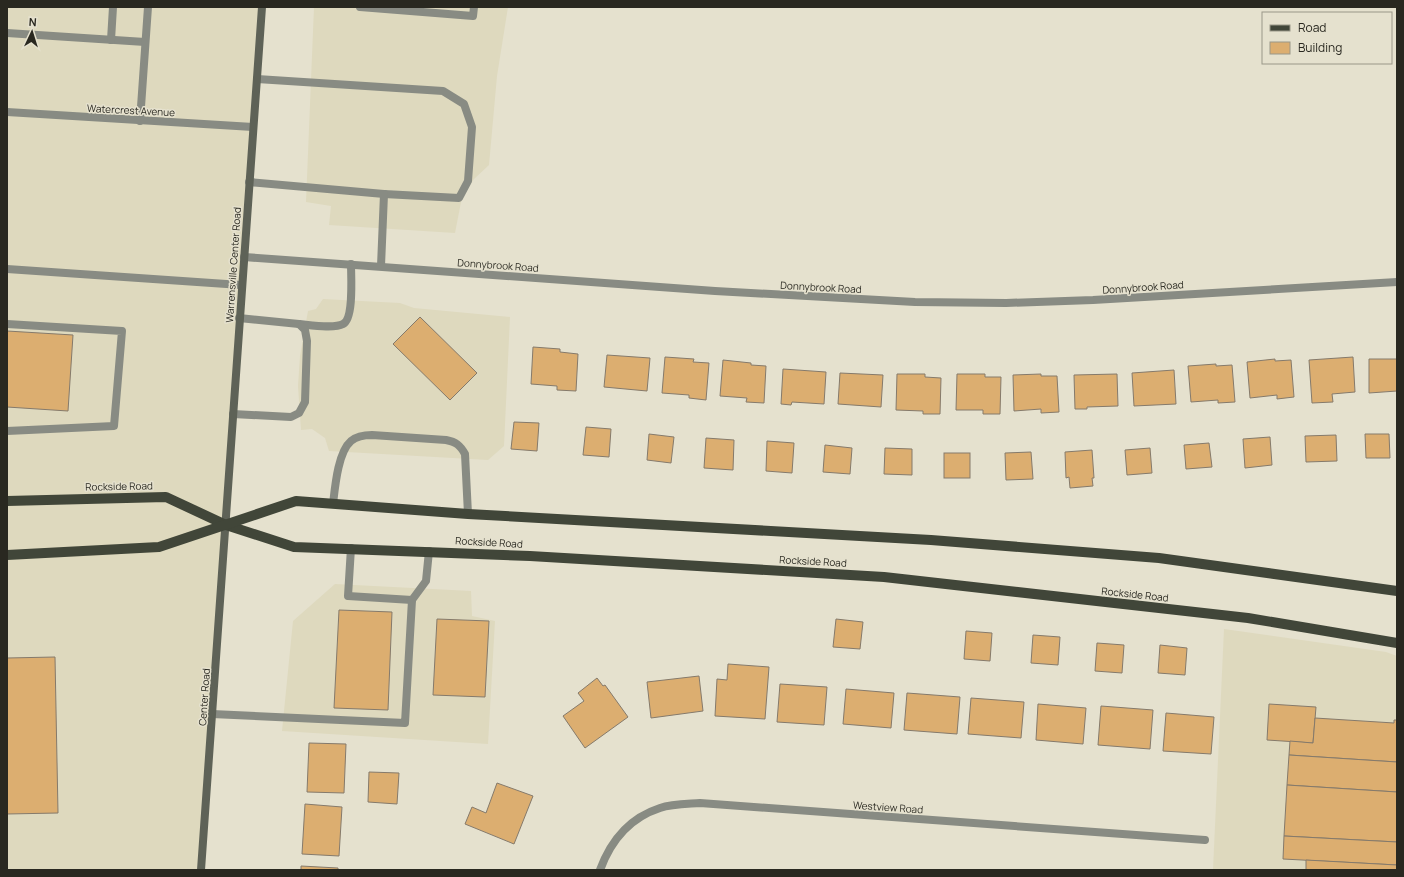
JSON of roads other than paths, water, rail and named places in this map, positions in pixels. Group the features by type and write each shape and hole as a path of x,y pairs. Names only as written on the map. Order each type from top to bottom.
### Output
{"main road":[{"name":"Warrensville Center Road","path":"226,525 241,285 262,7"},
{"name":"Rockside Road","path":"7,501 166,497 226,525 294,547 429,551 884,577 1248,618 1397,643"},
{"path":"7,555 159,547 296,501 468,514 930,540 1159,558 1397,591"},
{"name":"Center Road","path":"201,870 226,525"}],"street":[{"path":"111,40 113,7"},
{"path":"140,121 148,7"},
{"path":"360,7 426,10 473,16 474,7"},
{"path":"7,33 145,42"},
{"path":"249,182 384,194 459,198 468,181 472,127 464,104 443,91 257,79"},
{"name":"Watercrest Avenue","path":"7,112 253,127"},
{"path":"381,266 384,194"},
{"name":"Donnybrook Road","path":"244,257 715,291 915,302 1006,303 1093,300 1397,282"},
{"path":"239,318 299,324 338,326 344,324 348,320 351,301 351,264"},
{"path":"7,269 241,285"},
{"path":"7,324 122,331 114,426 7,431"},
{"path":"233,414 291,417 299,412 305,402 306,354 305,330 299,324"},
{"path":"333,504 336,478 345,448 356,438 360,436 372,435 446,440 454,441 460,446 464,454 468,514"},
{"path":"351,548 348,596 412,600"},
{"path":"212,714 405,723 412,600 426,581 429,551"},
{"name":"Westview Road","path":"600,870 607,851 628,824 660,808 700,803 1205,840"}]}
